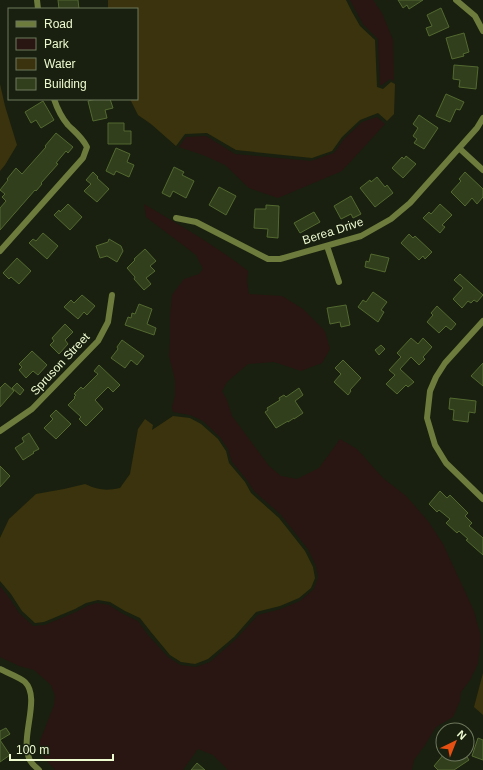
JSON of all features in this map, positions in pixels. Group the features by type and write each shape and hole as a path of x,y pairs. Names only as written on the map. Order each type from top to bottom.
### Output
{"street":[{"path":"456,0 475,16 483,31"},
{"path":"0,251 83,158 87,147 83,139 67,124 54,100"},
{"name":"Berea Drive","path":"176,218 196,222 268,258 280,258 361,236 391,219 410,203 477,128 483,118"},
{"path":"459,148 483,170"},
{"path":"327,246 339,282"},
{"name":"Spruson Street","path":"0,431 32,409 98,341 108,322 112,295"},
{"path":"483,321 445,363 436,377 430,391 427,418 435,446 446,463 483,497"},
{"path":"0,669 25,681 30,688 32,698 26,745 29,760 39,770"}],"green space":[{"path":"350,0 373,0 382,13 393,40 394,81 390,79 380,85 378,39 363,24"},
{"path":"377,117 385,124 342,171 278,198 249,188 225,165 203,155 179,147 186,137 206,136 235,154 311,161 334,153 344,139 362,122"},
{"path":"144,204 204,240 248,271 247,281 249,294 282,296 303,309 325,331 330,349 322,363 301,371 274,362 248,364 227,382 222,391 227,400 232,416 269,466 281,476 297,479 319,468 340,439 357,449 383,478 406,496 428,521 443,544 474,611 481,637 478,664 470,680 461,692 460,701 453,717 444,722 435,722 435,729 414,760 412,770 228,770 213,755 198,749 183,770 55,770 39,752 40,741 54,705 55,696 51,685 34,670 19,666 0,657 0,586 19,613 33,626 45,625 97,603 109,605 138,621 148,635 168,657 180,665 196,667 210,662 236,639 258,615 281,609 300,601 314,589 318,577 316,566 308,549 281,515 254,491 232,462 228,449 220,437 203,421 190,415 173,412 172,407 175,396 175,380 169,356 172,295 184,279 199,274 203,269 196,255 146,217"}],"water":[{"path":"108,0 346,0 360,26 375,40 377,87 383,89 391,82 395,84 394,114 387,121 378,113 360,120 342,137 332,151 312,158 236,150 207,133 185,134 176,146 151,124 138,115 130,100 138,100 138,8 108,8"},
{"path":"0,84 17,145 0,171"},
{"path":"173,416 190,418 201,424 218,439 226,451 229,463 245,482 251,493 279,518 305,551 313,567 315,578 311,588 299,598 280,606 256,612 234,637 208,659 195,664 181,662 170,655 140,618 110,602 98,600 86,603 44,622 35,623 22,611 0,581 0,538 9,519 36,494 85,484 94,488 102,489 120,488 130,474 138,429 145,419 153,425 152,430"},
{"path":"483,673 483,715 474,707"}],"building":[{"path":"58,0 78,0 79,8 59,8"},
{"path":"398,0 423,0 409,9 407,5 403,8"},
{"path":"441,8 449,27 429,36 426,28 432,26 427,15"},
{"path":"464,33 469,52 463,54 464,56 452,59 446,38"},
{"path":"454,65 478,67 476,89 459,87 460,80 453,79"},
{"path":"446,94 464,102 460,110 456,109 450,122 436,116"},
{"path":"110,100 113,108 105,110 107,118 93,121 88,101"},
{"path":"43,101 54,120 41,128 36,120 31,123 25,112"},
{"path":"419,115 438,128 424,149 414,143 417,139 413,136 418,128 413,124"},
{"path":"108,123 124,123 124,131 131,131 131,144 108,144"},
{"path":"56,133 73,147 68,153 66,151 56,163 58,164 41,183 42,184 0,230 0,208 6,201 2,197 5,194 0,190 16,168 22,174 46,147 45,146"},
{"path":"116,148 130,154 127,162 134,165 129,177 116,171 114,175 106,171"},
{"path":"406,156 416,164 403,178 392,168 402,157 404,159"},
{"path":"174,167 184,172 182,175 194,181 186,198 173,191 170,197 162,193"},
{"path":"93,172 109,189 97,202 84,191 91,184 86,180"},
{"path":"465,172 483,189 483,197 477,204 472,198 465,206 451,192 461,181 459,179"},
{"path":"377,177 385,187 387,185 393,193 375,207 360,188 370,180 371,182"},
{"path":"219,187 236,196 226,215 209,205"},
{"path":"351,196 361,214 353,218 351,214 341,219 334,206"},
{"path":"68,204 82,217 70,230 54,215 59,210 60,212"},
{"path":"440,204 452,215 442,225 445,227 440,233 423,218 429,212 431,214"},
{"path":"266,205 279,206 278,238 267,237 268,229 254,228 255,209 266,209"},
{"path":"314,212 320,222 300,233 294,223"},
{"path":"43,233 58,246 47,259 29,243 33,239 36,241"},
{"path":"409,234 413,238 415,236 432,252 425,259 423,256 419,260 401,243"},
{"path":"109,239 121,246 123,251 117,262 107,256 100,258 96,246 108,242"},
{"path":"145,249 156,261 150,266 155,271 146,278 151,284 144,290 127,268"},
{"path":"371,254 389,258 385,272 365,267 366,261 369,262"},
{"path":"17,258 31,271 19,284 11,277 9,279 3,273"},
{"path":"460,274 483,295 477,302 474,300 471,303 468,301 462,308 453,299 463,288 454,280"},
{"path":"373,292 387,302 381,310 384,312 378,322 358,307 363,300 366,302"},
{"path":"82,295 95,306 87,315 84,312 78,319 64,307 71,300 74,303"},
{"path":"139,304 152,309 147,324 156,328 154,335 125,325 128,317 131,318 132,313 135,314"},
{"path":"346,305 350,325 341,327 340,322 330,324 327,308"},
{"path":"437,306 456,324 451,330 446,326 439,333 427,322 433,315 431,313"},
{"path":"65,324 73,332 65,340 68,344 59,354 50,345 54,341 52,338"},
{"path":"411,338 418,344 423,338 432,347 423,357 425,359 419,365 411,357 400,369 414,382 408,387 406,385 397,394 386,384 395,375 389,370 401,357 397,353"},
{"path":"122,340 144,356 137,365 131,360 125,368 111,358 118,349 117,347"},
{"path":"381,345 385,349 379,355 375,350"},
{"path":"32,351 47,365 38,375 33,371 26,378 19,370 22,367 19,364"},
{"path":"343,360 361,378 350,390 351,391 348,395 334,382 341,374 335,368"},
{"path":"483,363 483,386 471,376"},
{"path":"99,365 120,385 113,392 108,387 95,400 103,409 86,426 79,419 81,417 68,405 75,398 74,397 76,395 74,394 81,387 83,389 98,374 94,371"},
{"path":"5,383 14,391 0,407 0,388"},
{"path":"17,383 24,390 20,395 12,388"},
{"path":"299,388 303,395 295,401 303,413 276,428 265,412 268,410 267,408 280,400 279,398 284,395 286,397"},
{"path":"450,398 476,401 475,413 469,412 468,422 453,420 454,410 449,409"},
{"path":"56,410 71,424 56,439 44,428 53,419 50,416"},
{"path":"29,433 39,449 23,460 15,448 24,442 22,438"},
{"path":"0,466 10,476 0,487"},
{"path":"440,491 447,498 450,495 468,513 465,516 472,523 469,526 483,538 483,555 466,540 468,539 459,531 457,533 446,523 450,519 439,510 437,512 429,504"},
{"path":"6,728 10,734 0,740 0,731"},
{"path":"478,738 483,740 483,760 475,757 475,747"},
{"path":"0,740 10,755 0,762"},
{"path":"437,762 466,762 454,770 438,770 434,766"},
{"path":"197,763 205,770 191,770"}]}
